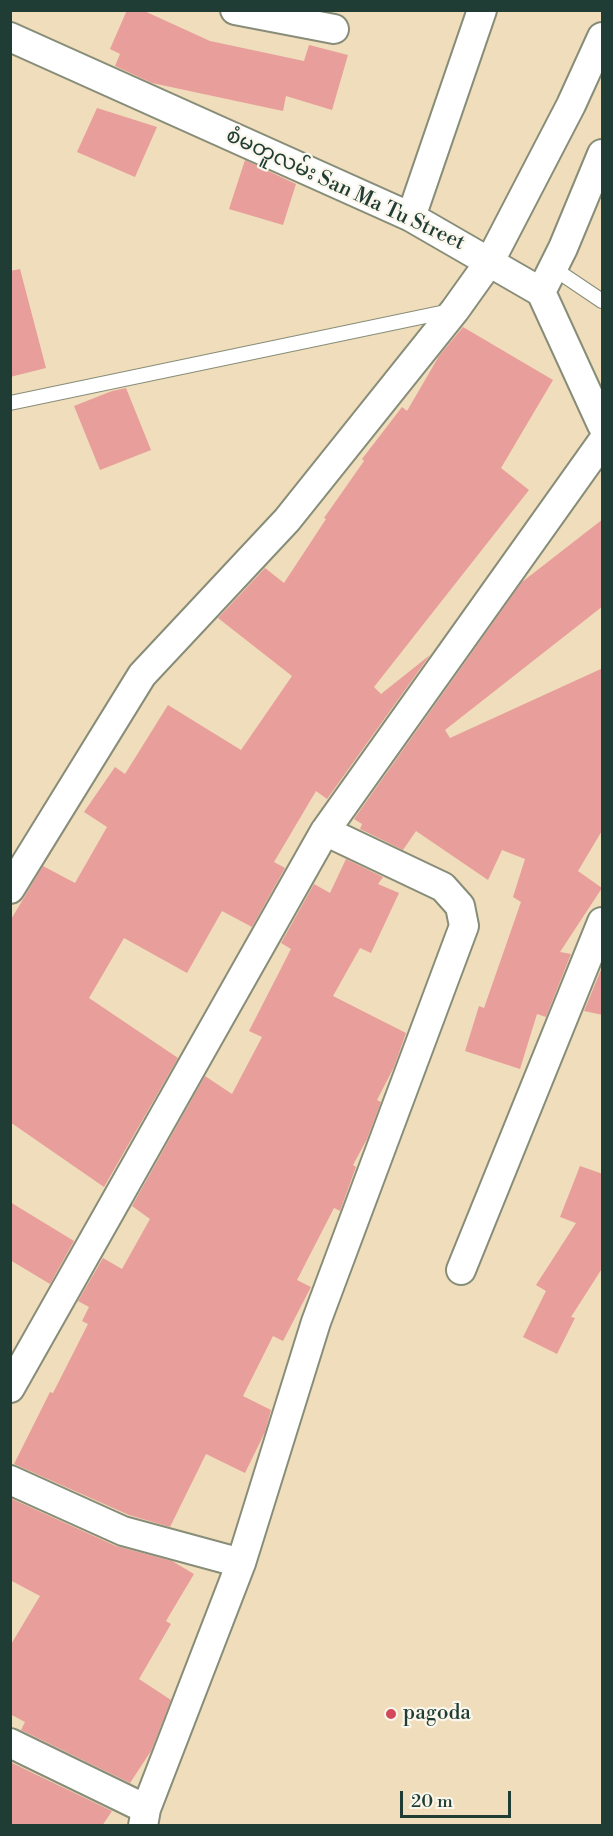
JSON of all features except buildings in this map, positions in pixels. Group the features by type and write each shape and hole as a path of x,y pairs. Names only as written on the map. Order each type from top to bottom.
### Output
{"street":[{"path":"236,10 334,29"},
{"path":"411,217 482,10"},
{"name":"စံမတူလမ်း San Ma Tu Street","path":"10,37 411,217 490,261 547,280"},
{"path":"10,890 142,675 287,520 455,310 490,261 572,105 603,37"},
{"path":"603,154 547,280 603,425"},
{"path":"10,1388 325,831 603,442"},
{"path":"10,1743 144,1817 241,1563 316,1322 464,926 460,906 443,886 325,831"},
{"path":"461,1270 603,922"},
{"path":"10,1480 123,1531 241,1563"}],"lane":[{"path":"547,280 603,301"},
{"path":"10,403 455,310"}],"place":[{"name":"pagoda","path":"391,1714"}]}
